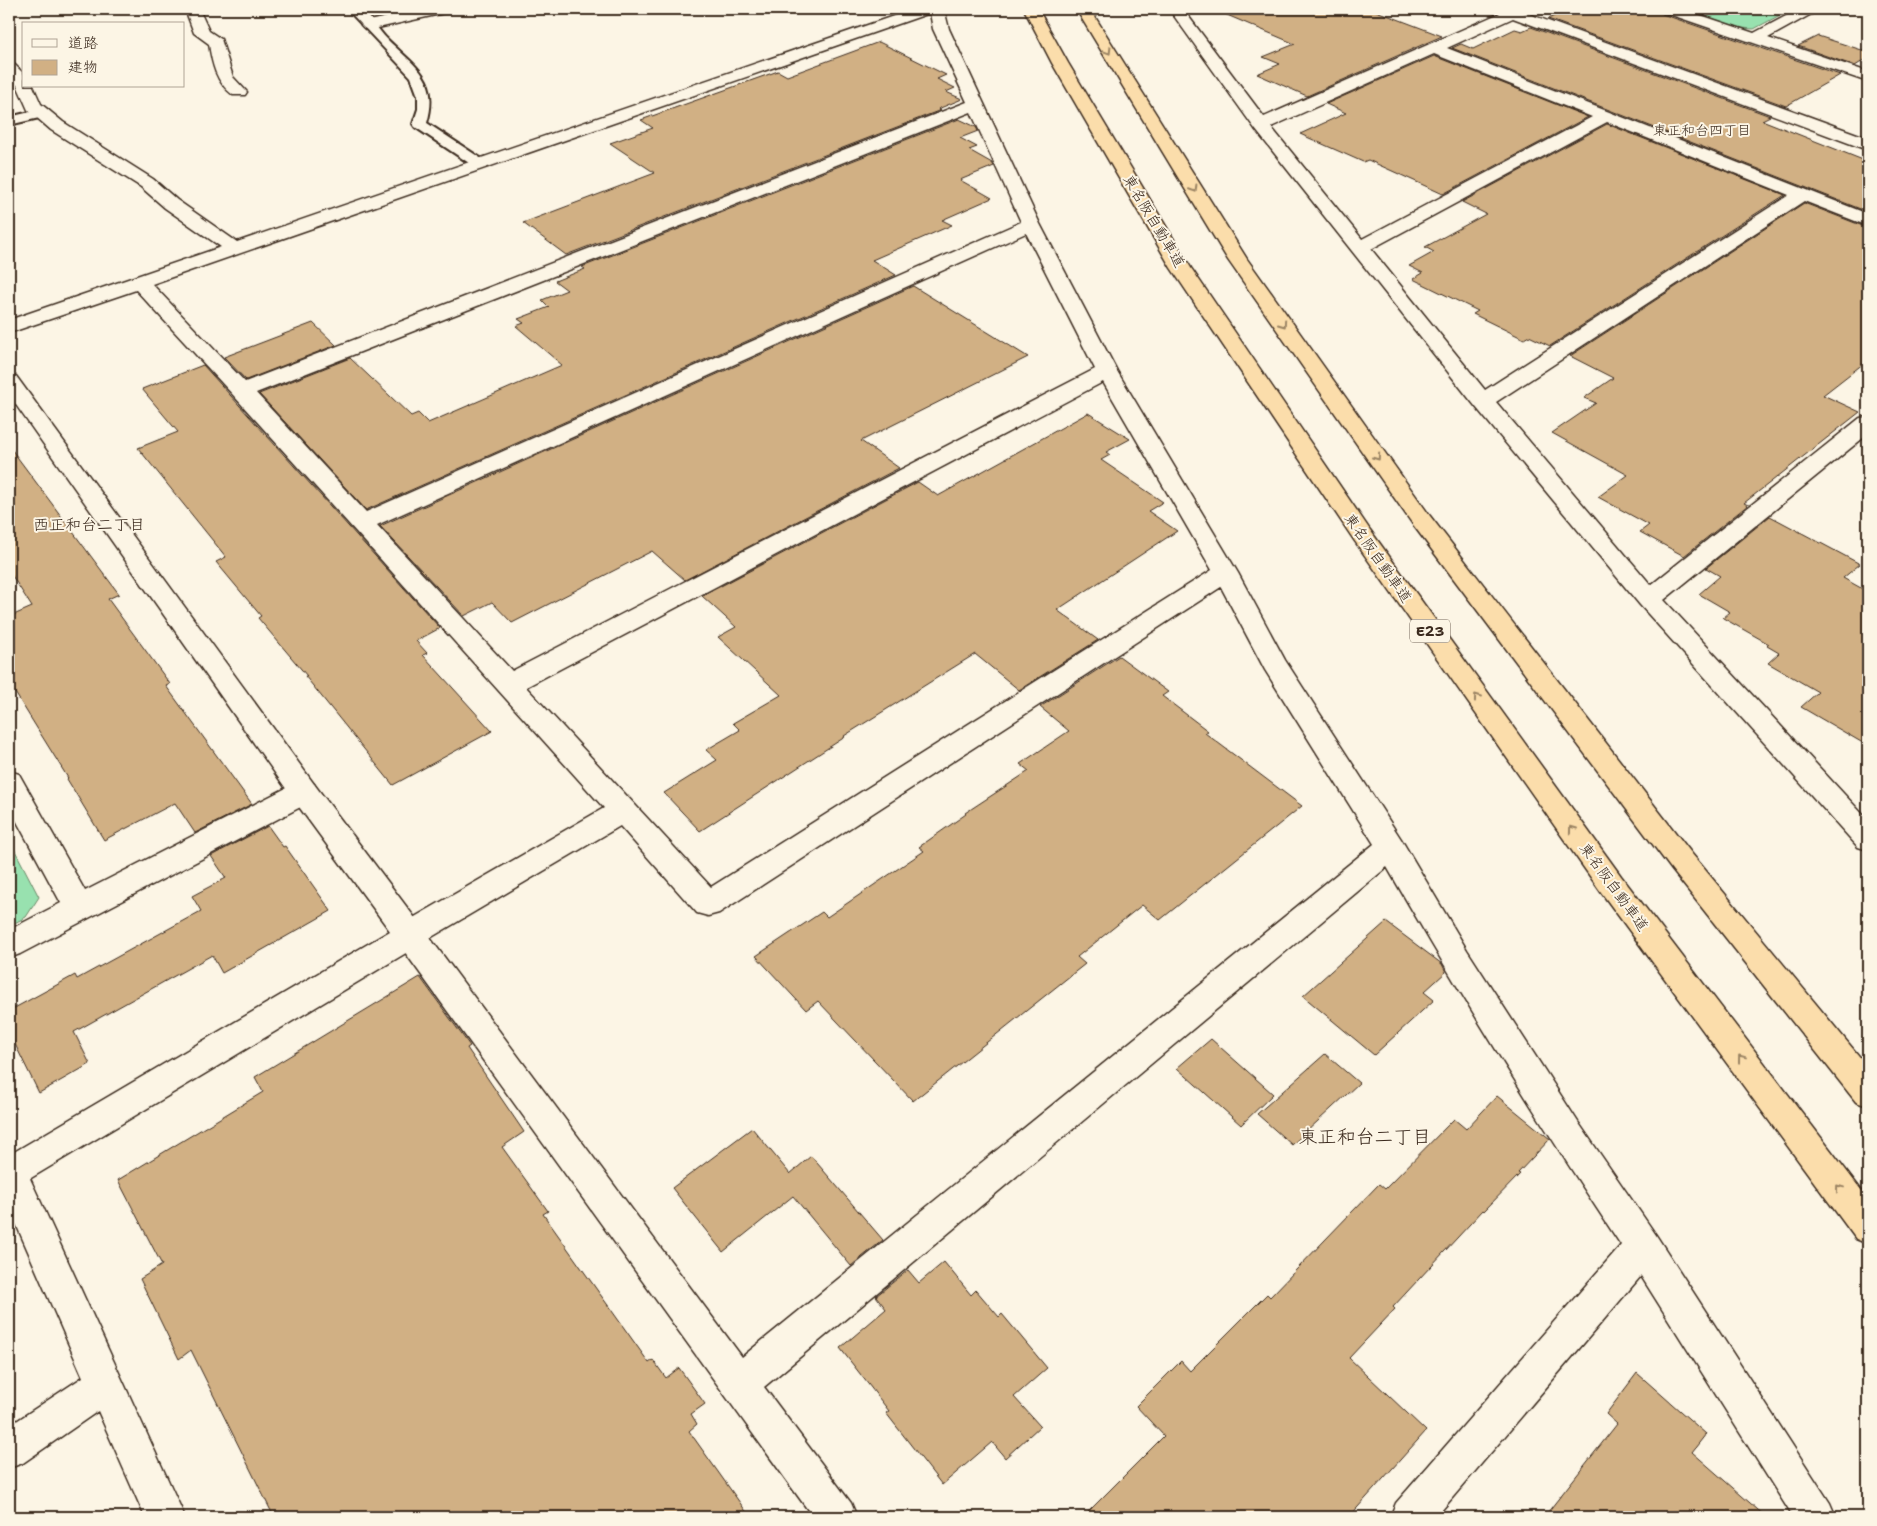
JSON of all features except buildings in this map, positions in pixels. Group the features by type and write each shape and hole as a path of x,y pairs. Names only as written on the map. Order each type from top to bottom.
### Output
{"highway":[{"name":"東名阪自動車道","path":"1031,9 1060,63 1181,268 1362,535 1611,884 1868,1227"},
{"path":"1083,9 1238,260 1422,521 1682,862 1868,1091"}],"street":[{"path":"192,9 202,33 216,42 221,70 230,87 239,92"},
{"path":"370,25 444,9"},
{"path":"9,327 928,9"},
{"path":"937,9 941,29 1031,224 1107,371 1226,573 1274,664 1391,847 1456,959 1566,1133 1644,1248 1816,1517"},
{"path":"1176,9 1260,125 1483,401 1649,599 1868,839"},
{"path":"1668,9 1868,77"},
{"path":"1755,39 1810,9"},
{"path":"1260,125 1434,48 1507,11 1868,144"},
{"path":"1434,48 1868,220"},
{"path":"9,68 22,83"},
{"path":"25,88 34,106 58,126 147,183 171,204 235,249"},
{"path":"242,391 680,222 975,105"},
{"path":"1359,248 1606,116"},
{"path":"1483,401 1803,194"},
{"path":"362,523 1031,224"},
{"path":"139,282 242,391 708,904 1226,573"},
{"path":"509,684 1107,371"},
{"path":"9,380 304,792 410,934 738,1384 838,1517"},
{"path":"1649,599 1868,423"},
{"path":"9,782 79,908"},
{"path":"9,945 304,792"},
{"path":"165,1517 10,1172 410,934 623,810"},
{"path":"738,1384 1391,847"},
{"path":"1410,1517 1644,1248"},
{"path":"9,1449 105,1384"}],"lane":[{"path":"353,9 363,15 380,39 420,78 426,93 426,110 420,124 480,164"},
{"path":"9,121 43,113"}],"green space":[{"path":"1684,9 1791,9 1754,29 1741,28"},
{"path":"9,839 39,897 26,917 9,926"}],"district":[{"name":"東正和台四丁目","path":"1702,130"},
{"name":"西正和台二丁目","path":"89,524"},
{"name":"東正和台二丁目","path":"1365,1136"}]}
